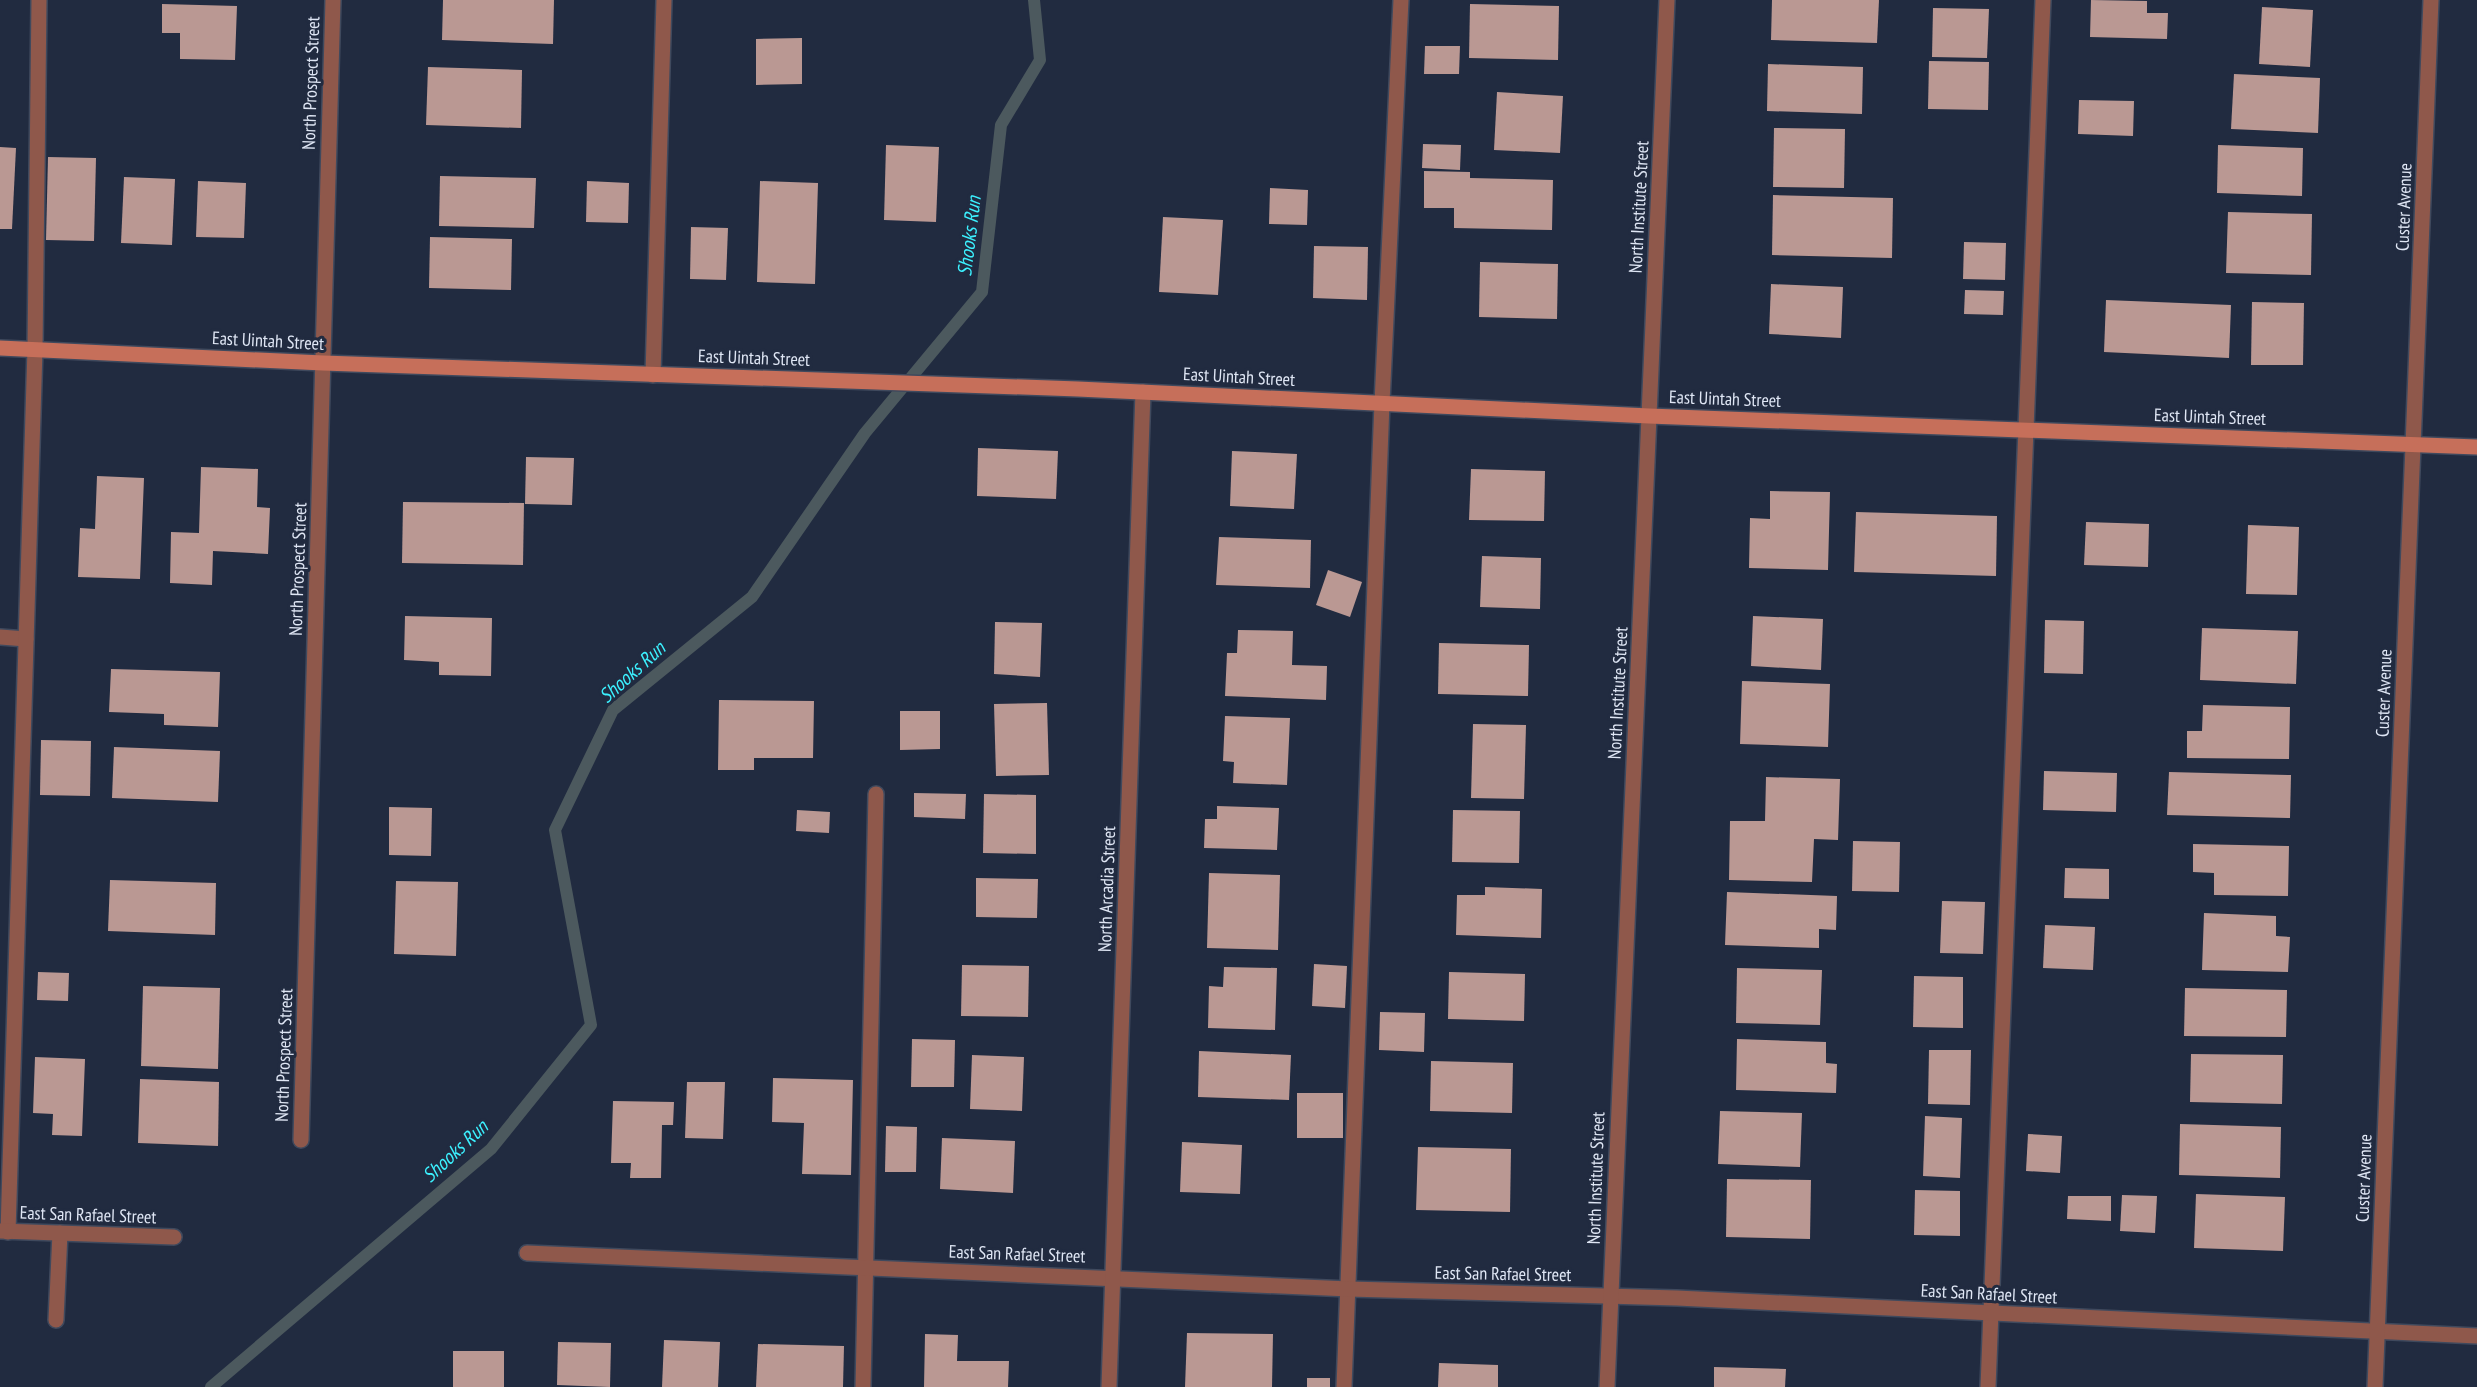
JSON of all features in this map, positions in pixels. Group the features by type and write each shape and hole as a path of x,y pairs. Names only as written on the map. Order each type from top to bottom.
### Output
{"main road":[{"name":"East Uintah Street","path":"0,348 323,363 1078,389 1649,416 2477,447"}],"street":[{"path":"4,1231 26,639 34,349 39,0"},
{"name":"North Prospect Street","path":"301,1140 333,0"},
{"path":"653,375 664,0"},
{"path":"1344,1387 1382,403 1401,0"},
{"name":"North Institute Street","path":"1607,1387 1667,0"},
{"path":"1988,1387 2043,0"},
{"name":"Custer Avenue","path":"2375,1387 2431,0"},
{"name":"North Arcadia Street","path":"1108,1387 1143,392"},
{"path":"0,637 26,639"},
{"path":"863,1387 876,794"},
{"name":"East San Rafael Street","path":"4,1231 174,1237"},
{"path":"56,1320 60,1233"},
{"name":"East San Rafael Street","path":"527,1253 1349,1289 1611,1296 2477,1336"}],"building":[{"path":"443,0 554,0 553,44 442,40"},
{"path":"1772,0 1879,0 1877,43 1771,40"},
{"path":"2091,0 2147,1 2147,13 2168,13 2167,39 2090,37"},
{"path":"162,4 237,6 235,60 180,59 180,33 162,33"},
{"path":"1470,4 1559,6 1558,60 1469,58"},
{"path":"2262,7 2313,10 2310,67 2259,64"},
{"path":"1933,8 1989,9 1987,58 1932,57"},
{"path":"802,38 802,84 756,85 756,39"},
{"path":"1425,46 1460,46 1459,74 1424,74"},
{"path":"1929,61 1989,62 1988,110 1928,109"},
{"path":"1768,64 1863,67 1862,114 1767,111"},
{"path":"428,67 522,70 521,128 426,125"},
{"path":"2234,74 2320,78 2318,133 2231,129"},
{"path":"1497,92 1563,96 1560,153 1494,150"},
{"path":"2079,100 2134,101 2133,136 2078,134"},
{"path":"1774,128 1845,129 1844,188 1773,187"},
{"path":"1423,144 1461,145 1460,170 1422,168"},
{"path":"886,145 939,147 936,222 884,220"},
{"path":"2218,145 2303,148 2302,196 2217,193"},
{"path":"0,147 16,148 12,229 0,229"},
{"path":"48,157 96,158 94,241 46,240"},
{"path":"1424,171 1470,172 1470,178 1553,180 1552,230 1454,228 1454,208 1424,208"},
{"path":"440,176 536,178 534,228 439,226"},
{"path":"124,177 175,179 172,245 121,243"},
{"path":"198,181 246,183 244,238 196,237"},
{"path":"587,181 629,183 628,223 586,222"},
{"path":"760,181 818,183 815,284 757,282"},
{"path":"1270,188 1308,190 1307,225 1269,224"},
{"path":"1773,195 1893,198 1892,258 1772,255"},
{"path":"2228,212 2312,214 2311,275 2226,273"},
{"path":"1163,217 1223,220 1218,295 1159,292"},
{"path":"691,227 728,228 726,280 690,279"},
{"path":"430,237 512,239 511,290 429,288"},
{"path":"1964,242 2006,243 2005,280 1963,279"},
{"path":"1314,246 1368,247 1367,300 1313,298"},
{"path":"1480,262 1558,264 1557,319 1479,317"},
{"path":"1771,284 1843,287 1841,338 1769,334"},
{"path":"1965,290 2004,291 2003,315 1964,314"},
{"path":"2106,300 2231,305 2229,358 2104,352"},
{"path":"2252,302 2304,303 2303,365 2251,365"},
{"path":"978,448 1058,451 1056,499 977,496"},
{"path":"1232,451 1297,454 1294,509 1230,506"},
{"path":"526,457 574,458 572,505 525,504"},
{"path":"201,467 258,469 257,507 270,508 268,554 213,551 212,585 170,583 171,532 199,533"},
{"path":"1471,469 1545,471 1544,521 1469,520"},
{"path":"97,476 144,478 140,579 78,577 80,528 95,529"},
{"path":"1770,491 1830,492 1828,570 1749,568 1750,518 1770,519"},
{"path":"403,502 524,503 523,565 402,563"},
{"path":"1856,512 1997,516 1996,576 1854,572"},
{"path":"2086,522 2149,524 2148,567 2084,565"},
{"path":"2248,525 2299,527 2297,595 2246,594"},
{"path":"1219,537 1311,540 1310,588 1216,585"},
{"path":"1482,556 1541,558 1540,609 1480,607"},
{"path":"1328,570 1362,582 1350,617 1316,605"},
{"path":"405,616 492,618 491,676 439,675 439,662 404,660"},
{"path":"1753,616 1823,619 1821,670 1751,666"},
{"path":"2045,620 2084,621 2083,674 2044,673"},
{"path":"995,622 1042,623 1040,677 994,674"},
{"path":"2202,628 2298,631 2296,684 2200,680"},
{"path":"1238,630 1293,631 1292,665 1327,666 1326,700 1225,696 1227,653 1237,653"},
{"path":"1439,643 1529,645 1528,696 1438,694"},
{"path":"111,669 220,672 218,727 164,725 164,714 109,712"},
{"path":"1742,681 1830,684 1828,747 1740,744"},
{"path":"719,700 814,701 813,758 754,758 754,770 718,770"},
{"path":"1047,703 1049,775 996,776 994,704"},
{"path":"2203,705 2290,707 2289,759 2187,758 2187,731 2202,731"},
{"path":"900,711 940,711 940,749 900,750"},
{"path":"1225,716 1290,718 1287,785 1233,783 1234,762 1223,761"},
{"path":"1473,724 1526,725 1524,799 1471,798"},
{"path":"41,740 91,741 90,796 40,795"},
{"path":"114,747 220,751 218,802 112,798"},
{"path":"2044,771 2117,773 2116,812 2043,810"},
{"path":"2169,772 2291,775 2290,818 2167,815"},
{"path":"1766,777 1840,779 1838,840 1814,839 1812,882 1729,880 1730,821 1765,821"},
{"path":"914,793 966,794 965,819 914,817"},
{"path":"984,794 1036,795 1036,854 983,853"},
{"path":"1217,806 1279,808 1277,850 1204,848 1205,819 1217,819"},
{"path":"389,807 432,808 431,856 389,855"},
{"path":"797,810 830,812 829,833 796,831"},
{"path":"1453,810 1520,811 1519,863 1452,862"},
{"path":"1853,841 1900,842 1899,892 1852,891"},
{"path":"2193,844 2289,846 2288,896 2214,895 2214,873 2193,872"},
{"path":"2065,868 2109,869 2109,899 2064,898"},
{"path":"1209,873 1280,875 1278,950 1207,948"},
{"path":"976,878 1038,879 1037,918 976,917"},
{"path":"110,880 216,883 215,935 108,931"},
{"path":"396,881 458,882 456,956 394,954"},
{"path":"1485,887 1542,889 1541,938 1456,935 1457,895 1485,895"},
{"path":"1727,892 1837,896 1836,930 1819,929 1819,948 1725,945"},
{"path":"1942,901 1985,902 1983,954 1940,953"},
{"path":"2204,913 2276,916 2276,936 2290,937 2288,972 2202,970"},
{"path":"2045,925 2095,927 2093,970 2043,968"},
{"path":"1314,964 1347,966 1345,1008 1312,1006"},
{"path":"962,965 1029,966 1028,1017 961,1016"},
{"path":"1224,967 1277,968 1275,1030 1208,1028 1209,986 1223,987"},
{"path":"1737,968 1822,970 1820,1025 1736,1023"},
{"path":"38,972 69,973 68,1001 37,1000"},
{"path":"1449,972 1525,974 1524,1021 1448,1019"},
{"path":"1914,976 1963,977 1963,1028 1913,1027"},
{"path":"143,986 220,988 218,1069 141,1066"},
{"path":"2185,988 2287,990 2286,1037 2184,1036"},
{"path":"1380,1012 1425,1013 1424,1052 1379,1050"},
{"path":"912,1039 955,1040 954,1087 911,1087"},
{"path":"1737,1039 1826,1042 1826,1063 1837,1064 1836,1093 1736,1090"},
{"path":"1929,1050 1971,1050 1970,1105 1928,1104"},
{"path":"1199,1051 1291,1055 1289,1100 1198,1097"},
{"path":"2191,1054 2283,1055 2282,1104 2190,1102"},
{"path":"972,1055 1024,1057 1022,1111 970,1109"},
{"path":"35,1057 85,1059 82,1136 52,1135 53,1114 33,1113"},
{"path":"1431,1061 1513,1063 1512,1113 1430,1111"},
{"path":"773,1078 853,1080 851,1175 802,1174 804,1123 772,1122"},
{"path":"140,1079 219,1082 218,1146 138,1143"},
{"path":"687,1082 725,1082 723,1139 685,1138"},
{"path":"1297,1093 1343,1093 1343,1138 1297,1138"},
{"path":"613,1101 674,1102 673,1125 662,1125 661,1178 630,1178 631,1163 611,1163"},
{"path":"1720,1111 1802,1113 1800,1167 1718,1164"},
{"path":"1925,1116 1962,1118 1960,1178 1923,1176"},
{"path":"2180,1124 2281,1127 2280,1178 2179,1175"},
{"path":"886,1126 917,1127 916,1172 885,1172"},
{"path":"2028,1134 2062,1136 2060,1173 2026,1171"},
{"path":"942,1138 1015,1141 1013,1193 940,1189"},
{"path":"1182,1142 1242,1145 1240,1194 1180,1192"},
{"path":"1418,1147 1511,1149 1510,1212 1416,1210"},
{"path":"1727,1179 1811,1180 1810,1239 1726,1237"},
{"path":"1915,1190 1960,1191 1960,1236 1914,1235"},
{"path":"2196,1194 2285,1197 2283,1251 2194,1248"},
{"path":"2122,1195 2157,1196 2155,1233 2120,1231"},
{"path":"2068,1196 2111,1196 2111,1221 2067,1219"},
{"path":"1187,1333 1273,1334 1272,1387 1185,1387"},
{"path":"925,1334 958,1335 957,1361 1009,1361 1008,1387 924,1387"},
{"path":"664,1340 720,1342 718,1387 662,1387"},
{"path":"558,1342 611,1343 610,1387 557,1385"},
{"path":"758,1344 844,1346 843,1387 756,1387"},
{"path":"453,1351 504,1351 504,1387 453,1387"},
{"path":"1439,1363 1498,1365 1498,1387 1438,1387"},
{"path":"1714,1367 1786,1369 1785,1387 1714,1387"},
{"path":"1307,1378 1330,1378 1330,1387 1307,1387"}],"waterway":[{"name":"Shooks Run","path":"211,1387 491,1149 591,1025 555,830 613,710 752,597 865,433 982,292 1001,125 1040,60 1034,0"}]}
